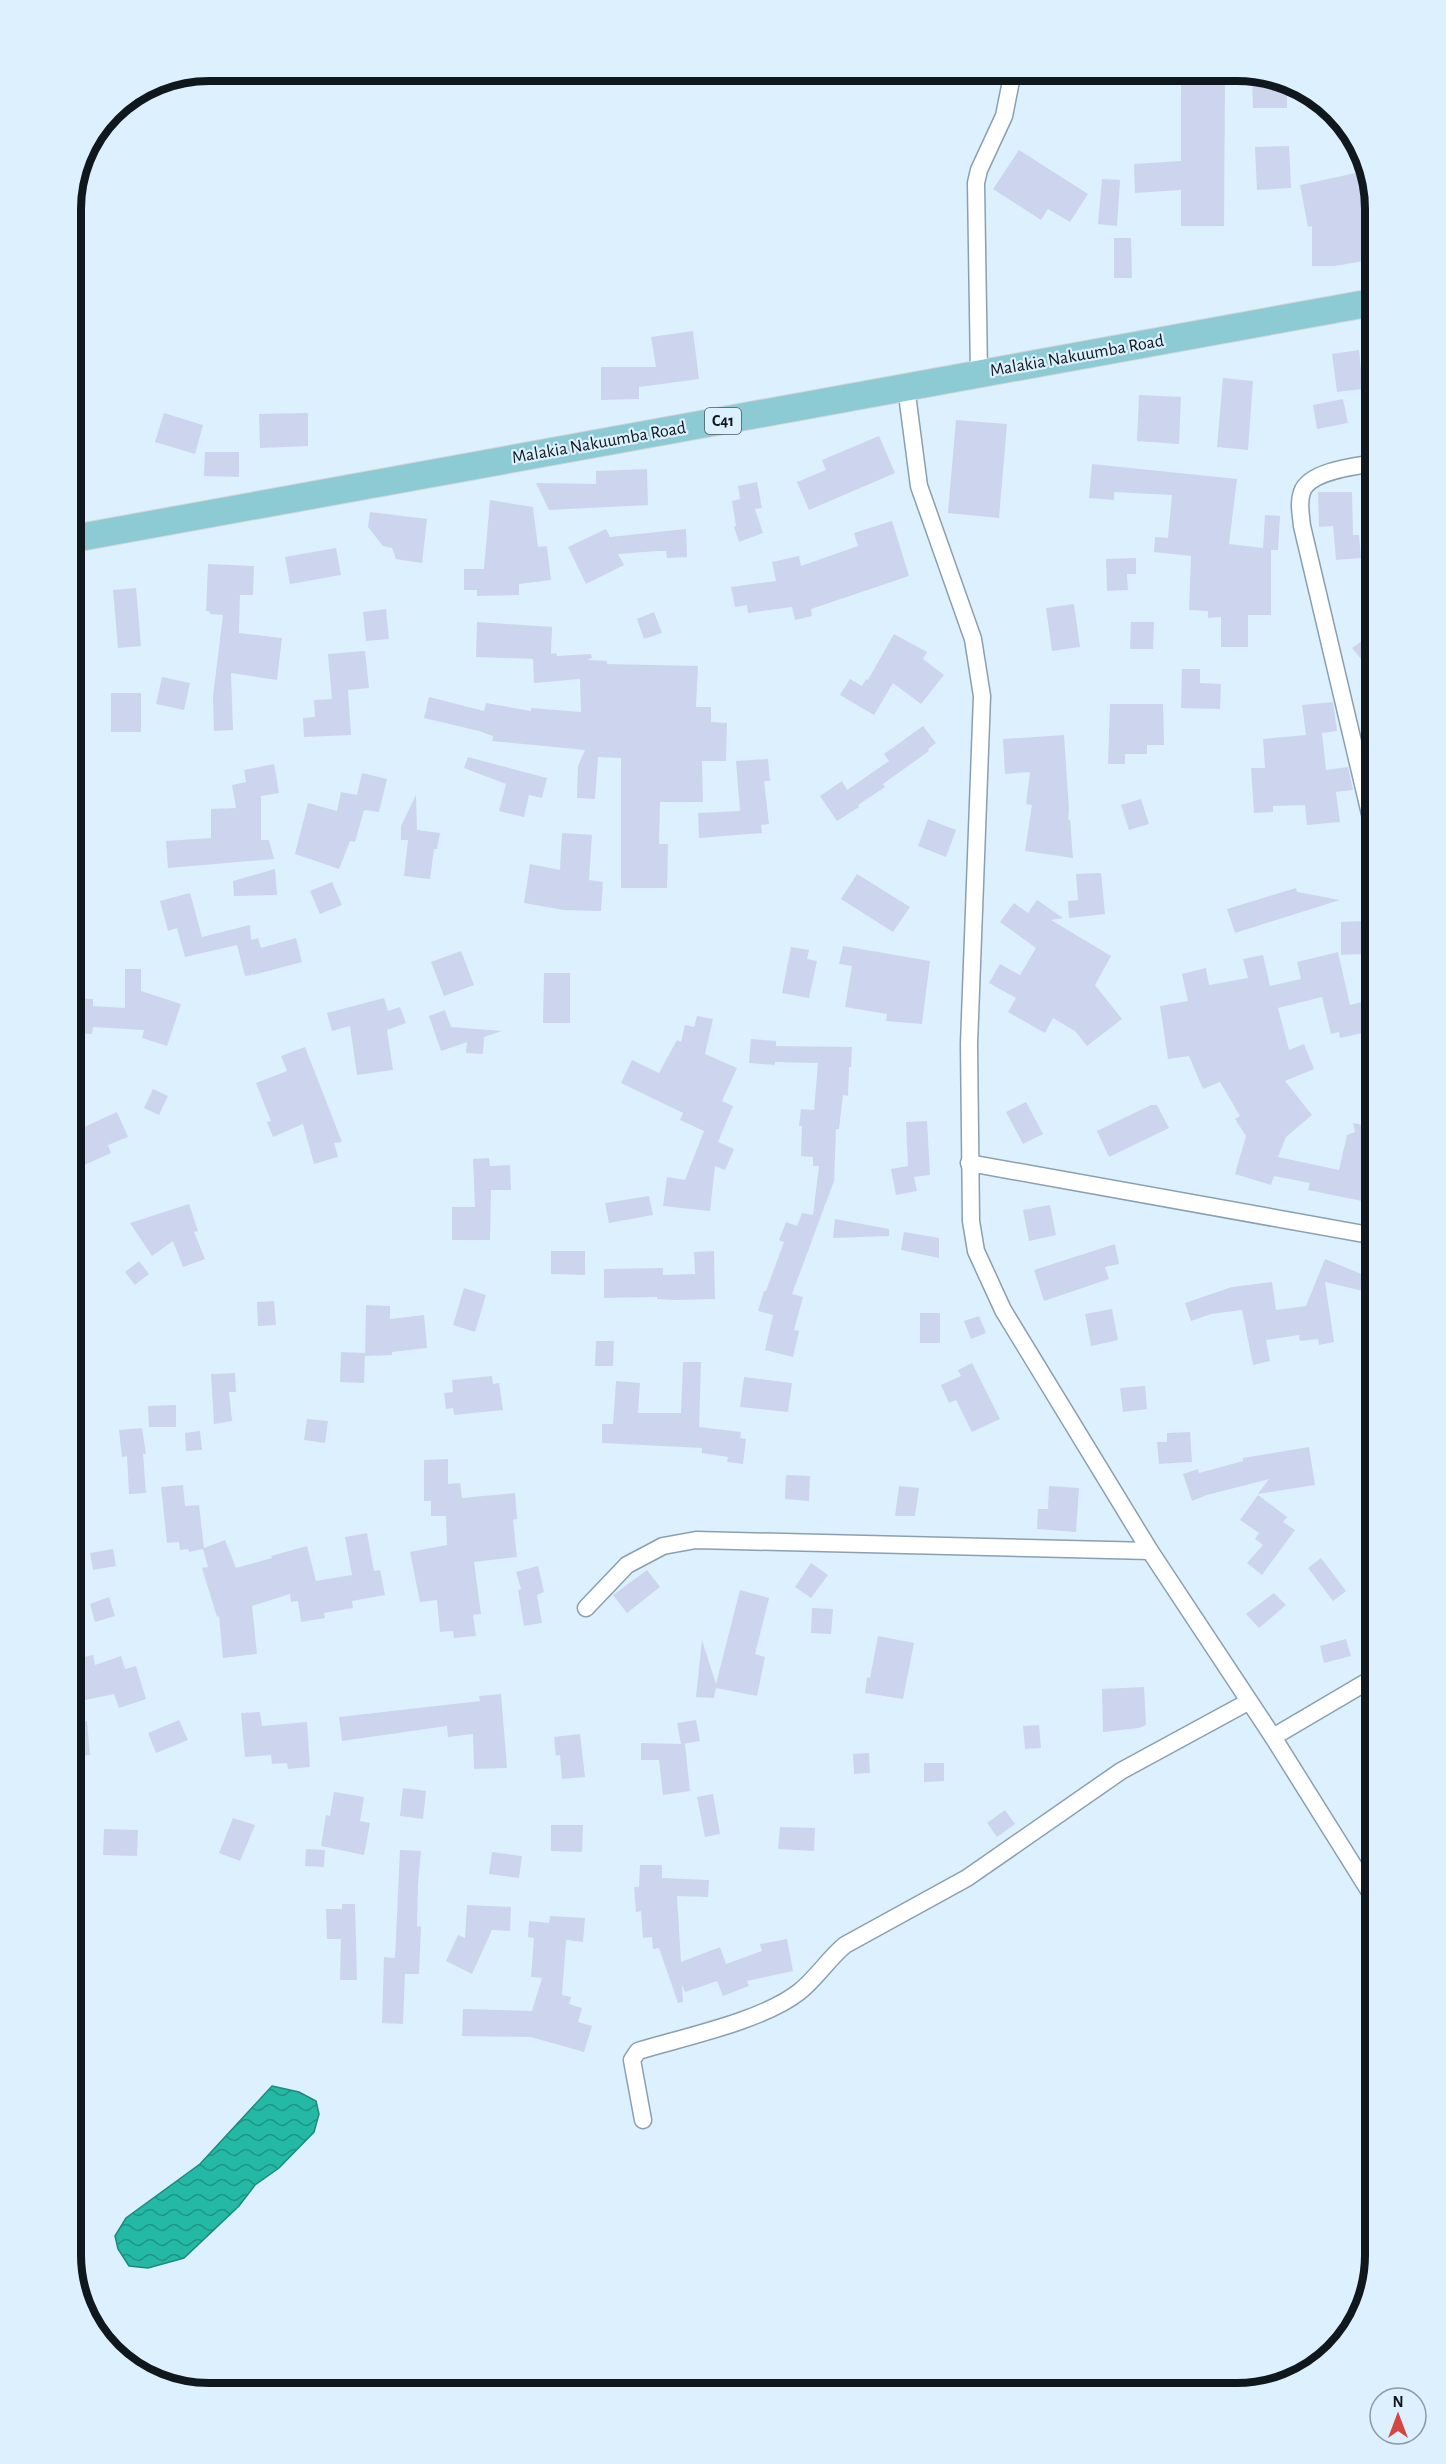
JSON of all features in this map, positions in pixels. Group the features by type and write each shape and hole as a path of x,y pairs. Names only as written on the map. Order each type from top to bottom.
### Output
{"main road":[{"name":"Malakia Nakuumba Road","path":"81,537 1365,304"}],"street":[{"path":"979,374 976,183 979,170 1004,116 1011,81"},
{"path":"906,387 919,486 972,639 982,696 969,1044 969,1163 971,1221 976,1251 1003,1310 1150,1551 1273,1737 1365,1883"},
{"path":"1365,464 1345,467 1316,478 1303,489 1299,501 1302,526 1365,790"},
{"path":"969,1163 1365,1234"},
{"path":"586,1608 627,1565 663,1546 696,1540 1150,1551"},
{"path":"1273,1737 1365,1683"},
{"path":"643,2120 632,2060 638,2051 765,2012 800,1992 830,1958 845,1945 967,1878 1121,1771 1248,1702"}],"water":[{"path":"272,2086 299,2092 316,2101 319,2114 314,2132 279,2168 255,2185 239,2206 184,2258 148,2268 129,2266 118,2249 115,2236 126,2218 200,2164"}],"building":[{"path":"1181,81 1225,81 1224,226 1181,226 1181,190 1135,193 1134,164 1181,161"},
{"path":"1252,82 1287,92 1287,108 1253,108"},
{"path":"1289,146 1291,188 1257,190 1255,147"},
{"path":"1019,150 1088,194 1070,222 1048,209 1041,220 993,189"},
{"path":"1360,172 1365,209 1365,261 1335,266 1312,266 1312,226 1308,227 1300,185"},
{"path":"1102,179 1120,180 1117,226 1098,224"},
{"path":"1114,238 1131,238 1132,278 1114,278"},
{"path":"693,331 699,379 639,387 639,399 601,400 601,367 656,367 651,337"},
{"path":"1359,350 1363,389 1337,392 1332,354"},
{"path":"1223,378 1253,381 1248,450 1217,447"},
{"path":"1139,395 1181,397 1179,444 1137,441"},
{"path":"1343,399 1348,423 1317,429 1313,405"},
{"path":"164,413 203,425 195,454 155,442"},
{"path":"308,413 308,446 260,448 259,414"},
{"path":"956,420 1007,424 999,518 948,513"},
{"path":"879,436 895,473 809,510 797,482 826,470 822,460"},
{"path":"205,452 239,452 239,477 204,476"},
{"path":"1092,464 1237,479 1229,544 1263,548 1265,515 1280,516 1278,550 1271,550 1271,615 1248,615 1248,647 1221,647 1221,617 1208,618 1208,611 1189,610 1191,556 1154,552 1155,537 1168,538 1172,495 1114,492 1114,500 1089,498"},
{"path":"647,469 648,505 549,510 536,483 596,484 596,471"},
{"path":"757,482 762,508 755,509 763,533 739,542 734,527 736,526 732,501 740,499 738,486"},
{"path":"1318,492 1352,492 1353,535 1359,535 1361,558 1336,560 1333,526 1319,527"},
{"path":"490,500 533,507 538,547 547,546 551,580 519,584 519,595 477,596 477,590 464,590 464,569 484,569"},
{"path":"370,512 427,519 422,563 396,559 392,548 383,546 368,527"},
{"path":"892,521 909,576 811,609 812,616 795,620 792,607 748,613 747,605 735,607 731,587 776,581 772,562 799,556 801,566 858,546 854,533"},
{"path":"606,529 610,537 686,529 687,557 667,558 666,551 618,554 624,565 586,584 568,547"},
{"path":"336,548 341,575 290,584 285,557"},
{"path":"1136,558 1136,574 1127,574 1128,590 1107,591 1106,559"},
{"path":"208,564 254,566 253,595 240,595 239,633 282,638 277,680 231,673 233,730 214,731 213,696 223,615 210,614 206,611"},
{"path":"136,588 141,646 118,648 113,590"},
{"path":"1074,604 1080,647 1052,651 1046,608"},
{"path":"386,609 389,639 366,641 363,612"},
{"path":"654,612 662,633 644,639 637,619"},
{"path":"477,622 552,627 551,654 556,653 557,656 591,654 592,658 587,660 607,661 607,664 698,666 696,707 711,707 711,722 727,723 726,761 702,761 703,802 660,802 659,844 668,844 667,888 621,888 621,758 598,757 595,799 577,798 578,766 585,750 492,741 493,736 479,731 424,718 429,697 484,711 486,703 531,711 531,708 581,712 580,679 534,683 533,659 476,657"},
{"path":"1131,622 1154,622 1153,649 1130,649"},
{"path":"894,634 927,652 923,659 944,675 921,704 893,683 874,715 840,695 850,679 862,686 866,679 868,680"},
{"path":"1365,639 1365,676 1361,659 1352,648"},
{"path":"365,651 369,688 348,690 351,735 304,737 303,718 315,717 314,700 332,699 328,654"},
{"path":"1182,669 1200,669 1200,683 1221,684 1220,709 1181,708"},
{"path":"162,677 190,683 184,710 156,704"},
{"path":"111,693 141,693 141,732 111,732"},
{"path":"1333,702 1337,731 1322,733 1326,770 1348,767 1353,790 1336,792 1340,822 1307,825 1305,805 1273,806 1273,812 1254,813 1251,768 1265,768 1263,739 1306,735 1302,705"},
{"path":"1110,704 1163,704 1164,745 1147,745 1147,754 1125,754 1125,764 1108,764"},
{"path":"923,726 936,743 928,749 929,751 883,784 885,787 858,805 859,807 837,821 820,796 842,781 847,790 889,761 884,754"},
{"path":"1064,735 1068,820 1070,819 1073,858 1025,851 1032,805 1026,804 1030,772 1005,774 1003,739"},
{"path":"468,757 547,778 542,798 529,795 524,817 499,811 506,784 464,768"},
{"path":"768,759 770,781 764,781 769,824 761,825 762,833 699,838 698,813 740,811 736,761"},
{"path":"274,764 279,793 261,796 261,840 269,840 274,859 168,868 166,841 211,838 211,809 236,808 232,785 246,782 244,770"},
{"path":"362,773 387,779 379,812 364,810 355,842 350,841 339,869 295,854 308,803 337,811 341,792 357,795"},
{"path":"416,795 417,830 440,833 437,849 434,849 430,879 404,876 408,840 401,840 401,826"},
{"path":"1141,799 1149,824 1129,830 1121,805"},
{"path":"928,819 956,830 946,857 918,846"},
{"path":"562,833 592,835 589,880 603,882 601,911 564,910 524,903 530,864 560,870"},
{"path":"275,869 277,895 234,896 233,881"},
{"path":"1101,873 1105,914 1069,918 1068,901 1078,900 1076,874"},
{"path":"857,874 910,907 893,932 841,899"},
{"path":"332,882 342,905 320,914 310,891"},
{"path":"1296,888 1297,892 1340,900 1235,933 1227,909"},
{"path":"190,893 202,937 250,925 251,940 258,938 261,948 296,938 302,962 253,975 252,972 252,975 245,976 237,945 185,957 177,928 168,931 160,901"},
{"path":"1037,900 1063,918 1051,920 1111,956 1095,985 1122,1019 1087,1046 1075,1031 1053,1018 1045,1033 1008,1012 1016,998 989,983 1000,964 1020,975 1036,948 1000,922 1014,903 1028,913"},
{"path":"1364,921 1364,954 1341,955 1341,922"},
{"path":"843,946 930,961 922,1024 886,1021 887,1014 845,1007 852,966 839,964"},
{"path":"791,947 809,950 807,959 817,961 809,998 782,993"},
{"path":"461,951 474,985 444,996 431,962"},
{"path":"1338,952 1350,1005 1365,1001 1365,1032 1340,1038 1339,1032 1331,1034 1322,997 1278,1008 1289,1050 1304,1044 1314,1069 1285,1081 1312,1115 1286,1137 1278,1157 1339,1170 1347,1135 1355,1132 1353,1123 1365,1126 1365,1184 1362,1201 1308,1190 1310,1183 1274,1176 1271,1185 1235,1174 1246,1136 1235,1119 1240,1116 1220,1082 1203,1089 1189,1056 1168,1059 1160,1006 1188,1001 1182,974 1206,968 1209,985 1248,978 1243,959 1263,955 1270,986 1301,979 1297,962"},
{"path":"125,969 141,969 141,991 181,1004 167,1046 142,1038 144,1030 93,1027 92,1034 81,1033 81,998 93,999 93,1006 125,1008"},
{"path":"544,973 570,973 570,1023 543,1023"},
{"path":"384,998 388,1011 400,1007 406,1023 387,1030 393,1070 357,1075 350,1026 332,1031 327,1013"},
{"path":"445,1010 451,1027 502,1031 484,1037 483,1054 466,1053 467,1042 441,1051 429,1016"},
{"path":"697,1016 713,1019 705,1054 737,1068 722,1101 733,1106 718,1142 734,1149 725,1170 715,1166 710,1211 663,1206 667,1177 685,1180 704,1131 680,1120 683,1113 621,1083 632,1060 659,1073 677,1040 681,1042 685,1025 694,1027"},
{"path":"751,1039 776,1041 776,1046 852,1047 848,1096 843,1095 839,1129 836,1129 834,1181 792,1294 803,1297 794,1330 799,1331 793,1357 765,1350 773,1315 758,1311 784,1242 779,1240 786,1222 797,1226 802,1213 813,1215 819,1166 813,1166 813,1157 801,1156 802,1126 799,1126 801,1109 814,1110 818,1063 775,1062 775,1065 749,1063"},
{"path":"305,1047 342,1142 334,1143 338,1157 314,1164 303,1124 273,1137 267,1122 271,1121 256,1083 287,1071 281,1056"},
{"path":"153,1089 168,1096 159,1115 144,1108"},
{"path":"1026,1102 1043,1134 1023,1144 1006,1112"},
{"path":"1151,1105 1157,1105 1169,1128 1109,1157 1097,1131"},
{"path":"117,1112 128,1137 108,1145 111,1153 81,1166 81,1128"},
{"path":"927,1121 930,1175 914,1177 917,1191 896,1195 891,1169 908,1166 906,1122"},
{"path":"489,1158 490,1166 510,1165 511,1190 491,1190 490,1240 452,1240 452,1207 475,1207 473,1159"},
{"path":"649,1196 653,1215 609,1223 605,1203"},
{"path":"189,1204 198,1231 194,1232 205,1259 183,1267 173,1241 152,1256 130,1223"},
{"path":"1050,1205 1056,1235 1029,1241 1023,1210"},
{"path":"835,1219 889,1229 889,1236 833,1238"},
{"path":"904,1232 939,1238 939,1258 901,1250"},
{"path":"1115,1244 1119,1264 1105,1267 1109,1279 1044,1301 1034,1270"},
{"path":"551,1251 585,1251 585,1275 551,1274"},
{"path":"714,1251 715,1299 604,1298 604,1269 663,1268 663,1275 695,1274 694,1252"},
{"path":"1325,1259 1365,1275 1365,1291 1325,1282 1334,1342 1319,1345 1318,1339 1300,1341 1299,1335 1266,1340 1270,1361 1253,1365 1242,1310 1211,1314 1191,1321 1185,1303 1232,1287 1272,1282 1276,1310 1306,1306"},
{"path":"139,1261 149,1274 135,1285 125,1272"},
{"path":"464,1288 486,1295 475,1332 453,1325"},
{"path":"274,1301 276,1325 258,1326 257,1302"},
{"path":"366,1305 390,1306 390,1319 424,1315 427,1348 392,1352 392,1355 365,1356"},
{"path":"1112,1309 1118,1340 1091,1346 1085,1314"},
{"path":"920,1313 940,1313 940,1343 920,1343"},
{"path":"979,1316 986,1333 971,1339 964,1321"},
{"path":"596,1341 614,1341 613,1366 595,1366"},
{"path":"341,1352 365,1353 364,1383 340,1382"},
{"path":"683,1362 701,1362 699,1427 741,1432 740,1438 746,1439 743,1464 727,1462 728,1457 702,1453 702,1448 602,1443 602,1424 613,1424 616,1381 640,1383 638,1413 681,1413"},
{"path":"972,1363 1000,1419 972,1432 956,1400 949,1403 941,1385 961,1376 958,1370"},
{"path":"235,1373 236,1392 229,1392 232,1421 214,1424 211,1374"},
{"path":"492,1376 493,1384 499,1383 503,1410 454,1415 453,1408 446,1409 444,1393 453,1392 452,1380"},
{"path":"744,1377 792,1383 788,1412 740,1407"},
{"path":"1145,1386 1147,1409 1123,1412 1120,1388"},
{"path":"176,1405 176,1427 149,1427 148,1406"},
{"path":"307,1419 328,1421 325,1443 304,1440"},
{"path":"142,1428 146,1454 143,1454 146,1493 129,1494 127,1456 122,1457 119,1430"},
{"path":"200,1431 202,1450 186,1451 185,1433"},
{"path":"1190,1432 1192,1462 1159,1464 1157,1442 1167,1442 1167,1433"},
{"path":"1309,1447 1315,1485 1258,1494 1269,1479 1192,1501 1183,1474 1198,1469 1199,1473 1243,1461 1243,1458"},
{"path":"448,1459 448,1484 460,1483 462,1498 515,1493 517,1519 513,1520 517,1557 474,1562 481,1614 473,1615 476,1636 454,1638 453,1631 440,1632 437,1600 420,1602 410,1552 447,1545 446,1516 431,1516 431,1501 424,1501 424,1460"},
{"path":"786,1475 810,1476 809,1501 785,1499"},
{"path":"183,1485 185,1506 199,1505 204,1548 225,1540 236,1568 307,1546 316,1581 352,1575 345,1537 367,1533 374,1571 380,1570 385,1595 352,1601 353,1608 324,1613 325,1618 301,1622 298,1601 291,1602 290,1594 252,1606 257,1654 223,1658 219,1616 217,1617 202,1568 208,1567 203,1549 189,1552 188,1549 180,1550 179,1542 167,1543 161,1487"},
{"path":"899,1486 919,1488 915,1516 895,1516"},
{"path":"1049,1486 1079,1488 1076,1532 1037,1529 1038,1509 1048,1509"},
{"path":"1258,1495 1287,1517 1283,1522 1295,1530 1262,1575 1247,1563 1263,1545 1255,1539 1259,1533 1240,1520"},
{"path":"113,1549 116,1566 93,1570 90,1553"},
{"path":"1321,1558 1346,1591 1333,1601 1308,1568"},
{"path":"811,1563 828,1575 811,1598 795,1587"},
{"path":"538,1566 544,1592 537,1595 542,1623 524,1626 518,1590 521,1589 516,1572"},
{"path":"647,1570 660,1587 627,1613 613,1595"},
{"path":"740,1590 769,1598 755,1654 765,1657 757,1696 716,1688 714,1698 696,1697 702,1640 716,1684"},
{"path":"1274,1593 1286,1605 1259,1628 1246,1614"},
{"path":"109,1597 115,1616 95,1622 90,1604"},
{"path":"812,1608 833,1609 831,1634 811,1633"},
{"path":"878,1636 914,1643 903,1699 865,1693"},
{"path":"1346,1639 1351,1656 1324,1663 1320,1646"},
{"path":"93,1655 95,1665 121,1656 125,1669 136,1666 146,1699 119,1708 114,1694 81,1701 81,1658"},
{"path":"1144,1687 1146,1725 1139,1728 1103,1732 1102,1689"},
{"path":"501,1694 507,1768 474,1769 473,1734 448,1737 447,1726 342,1741 339,1717 480,1701 479,1696"},
{"path":"260,1712 262,1726 307,1722 310,1767 288,1769 287,1763 272,1764 271,1755 245,1757 241,1713"},
{"path":"179,1720 188,1740 156,1753 148,1733"},
{"path":"696,1720 700,1741 683,1744 685,1744 690,1791 663,1795 659,1760 641,1760 641,1743 681,1744 677,1723"},
{"path":"81,1721 87,1721 90,1755 81,1756"},
{"path":"1039,1725 1041,1748 1025,1749 1023,1726"},
{"path":"580,1734 585,1777 562,1779 560,1755 556,1756 554,1737"},
{"path":"869,1753 870,1773 854,1774 853,1754"},
{"path":"924,1763 944,1763 944,1781 924,1782"},
{"path":"403,1788 426,1791 423,1819 400,1816"},
{"path":"334,1792 364,1797 360,1821 370,1823 364,1855 321,1846 326,1815 330,1816"},
{"path":"713,1794 720,1834 705,1837 697,1797"},
{"path":"1005,1810 1015,1824 997,1837 987,1823"},
{"path":"233,1818 255,1825 240,1861 219,1853"},
{"path":"551,1825 583,1825 582,1852 551,1851"},
{"path":"780,1827 815,1828 814,1851 778,1849"},
{"path":"104,1829 138,1830 137,1856 103,1855"},
{"path":"306,1849 325,1850 324,1867 305,1866"},
{"path":"400,1850 421,1851 417,1926 421,1927 419,1974 405,1974 403,2024 382,2023 384,1957 395,1958"},
{"path":"492,1852 522,1856 519,1878 489,1874"},
{"path":"640,1865 662,1865 662,1878 709,1880 708,1897 677,1896 681,1962 720,1947 726,1964 762,1951 760,1944 787,1939 793,1971 747,1981 749,1986 723,1996 717,1981 685,1992 682,1985 683,2002 678,2003 659,1948 653,1949 652,1937 643,1938 641,1911 636,1912 634,1887 639,1887"},
{"path":"342,1904 355,1904 357,1980 340,1980 341,1939 327,1939 326,1909 342,1909"},
{"path":"467,1905 511,1907 510,1931 492,1930 472,1974 446,1961 458,1935 465,1938"},
{"path":"550,1916 585,1918 583,1942 566,1940 562,1995 571,1997 569,2004 582,2008 578,2022 592,2026 584,2052 531,2037 462,2036 463,2009 532,2011 542,1978 531,1977 534,1938 528,1937 529,1921 549,1923"}]}
